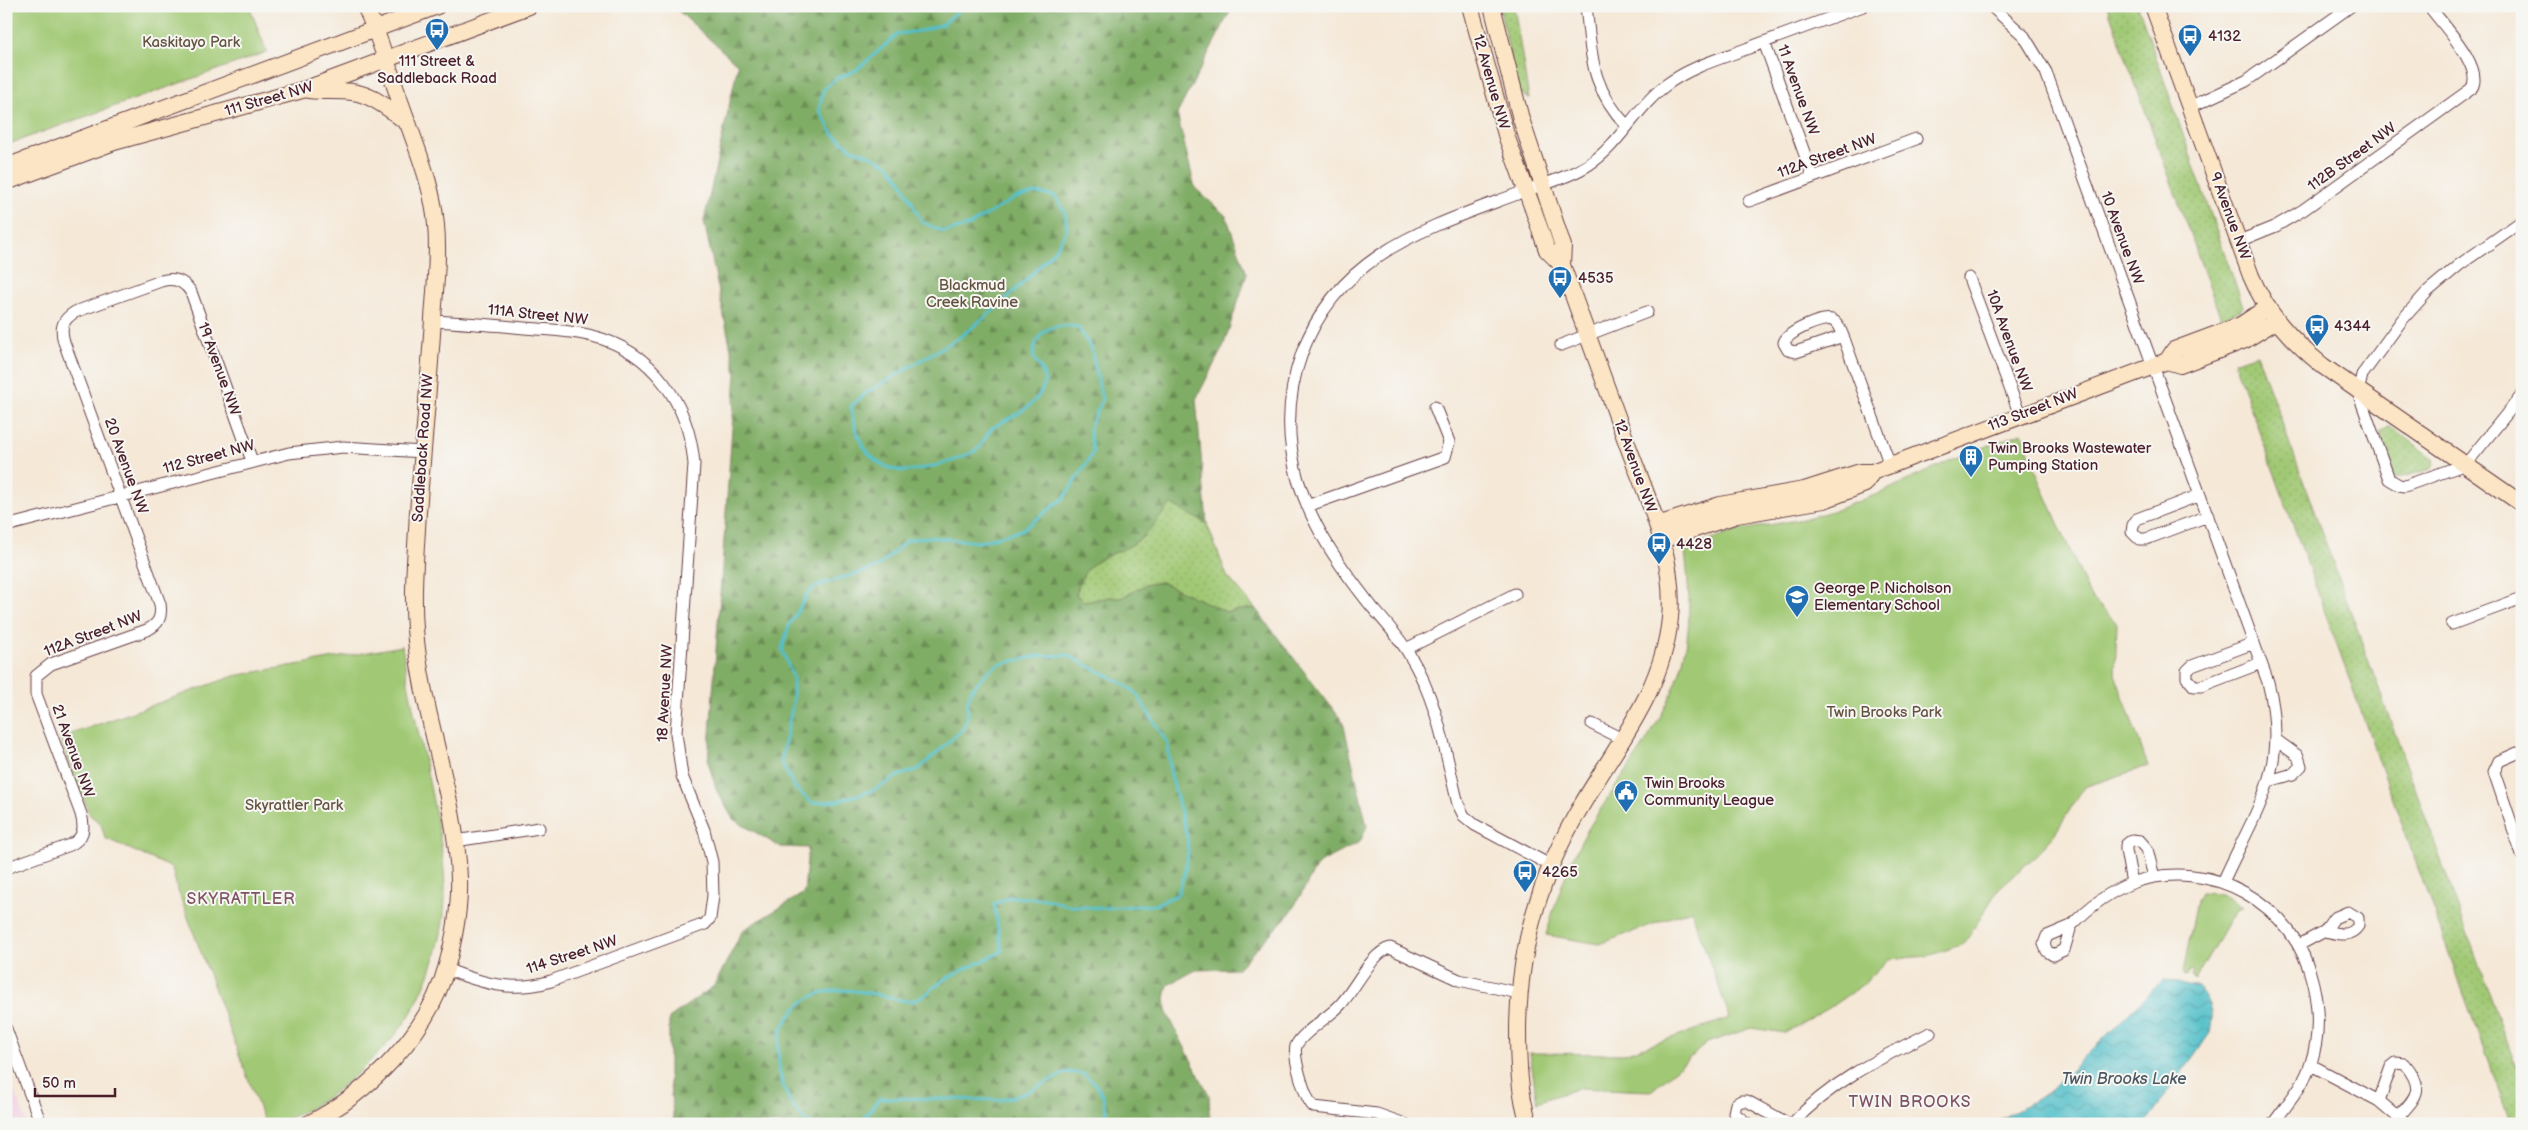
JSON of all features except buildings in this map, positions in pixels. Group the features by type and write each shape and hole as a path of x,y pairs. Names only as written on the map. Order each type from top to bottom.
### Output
{"street":[{"path":"365,6 386,59"},
{"name":"111 Street NW","path":"6,167 437,6"},
{"name":"111 Street NW","path":"6,182 114,142 306,89 529,6"},
{"name":"12 Avenue NW","path":"1470,6 1505,129 1547,250 1562,266"},
{"name":"12 Avenue NW","path":"1492,6 1516,103 1563,246 1562,266 1660,533 1670,589 1667,637 1660,668 1646,701 1624,740 1584,801 1550,865 1529,926 1519,993 1518,1061 1529,1124"},
{"path":"1586,6 1596,78 1608,103 1627,126"},
{"path":"1550,865 1475,825 1464,816 1458,804 1435,707 1423,678 1406,649 1334,558 1307,506 1292,456 1289,414 1294,377 1306,341 1324,310 1356,271 1394,244 1526,190 1573,173 1593,162 1609,148 1653,96 1680,76 1764,42 1863,6"},
{"name":"10 Avenue NW","path":"1991,6 2024,36 2046,72 2160,363 2200,495 2254,643 2271,696 2276,740 2269,781 2224,882"},
{"name":"9 Avenue NW","path":"2153,6 2238,241 2271,314 2308,354 2358,392 2522,504"},
{"path":"2190,107 2226,92 2257,74 2351,6"},
{"name":"112B Street NW","path":"2238,241 2276,226 2303,210 2468,92 2475,83 2475,76 2470,62 2429,6"},
{"name":"11 Avenue NW","path":"1764,42 1813,177"},
{"name":"Saddleback Road NW","path":"308,1124 352,1097 393,1059 419,1024 446,969 454,934 458,899 455,841 421,678 416,641 414,576 433,321 437,245 435,216 428,179 386,59"},
{"path":"306,89 326,92 354,92 378,102 408,123"},
{"name":"112A Street NW","path":"1749,201 1916,139"},
{"path":"2522,221 2459,265 2428,291 2402,320 2362,375 2358,392 2386,472 2393,483 2406,486 2466,464 2522,396"},
{"name":"10A Avenue NW","path":"1969,278 2020,415"},
{"name":"20 Avenue NW","path":"160,619 160,604 64,342 63,323 75,312 161,281 172,279 180,281"},
{"name":"19 Avenue NW","path":"180,281 192,292 252,461"},
{"path":"1561,345 1647,312"},
{"name":"113 Street NW","path":"1660,533 1720,505 1804,490 1860,472 1872,472 2160,363 2180,365 2245,340 2271,314"},
{"path":"1843,336 1796,352 1788,350 1784,343 1791,332 1826,320 1834,321 1838,324 1843,336 1890,465"},
{"name":"111A Street NW","path":"433,321 571,332 604,339 626,349 652,368 669,390 688,427 694,456"},
{"path":"1307,506 1445,457 1449,442 1436,407"},
{"name":"112 Street NW","path":"6,526 252,461 332,447 422,452"},
{"name":"18 Avenue NW","path":"694,456 676,733 682,776 704,830 712,862 713,896 710,918 705,924"},
{"path":"2200,495 2137,519 2132,525 2132,532 2139,540 2146,539 2208,516"},
{"path":"1406,649 1515,594"},
{"path":"2452,624 2522,598"},
{"name":"112A Street NW","path":"36,676 51,664 147,630 160,619"},
{"path":"2254,643 2192,666 2187,671 2186,678 2190,684 2201,686 2261,664"},
{"name":"21 Avenue NW","path":"6,868 70,845 82,836 84,826 36,694 36,676"},
{"path":"1592,724 1624,740"},
{"path":"2269,781 2293,774 2301,766 2298,756 2276,740"},
{"path":"2522,751 2502,758 2495,766 2495,782 2522,856"},
{"path":"455,841 539,828"},
{"path":"2132,883 2126,845 2132,840 2140,841 2147,849 2154,877"},
{"path":"2070,926 2095,903 2132,883 2154,877 2189,875 2224,882 2263,904 2277,916 2299,945 2312,978 2317,1006 2316,1038 2311,1065 2295,1093 2273,1124"},
{"name":"114 Street NW","path":"446,969 496,986 533,986 705,924"},
{"path":"2299,945 2325,931"},
{"path":"1405,1124 1377,1114 1314,1107 1306,1097 1297,1060 1298,1042 1340,1006 1360,980 1374,957 1384,949 1396,949 1459,980 1519,993"},
{"path":"6,1029 41,1124"},
{"path":"1748,1124 1734,1113 1736,1104 1741,1101 1747,1101 1790,1124 1817,1099 1842,1080 1930,1033"},
{"path":"2311,1065 2378,1100 2402,1120 2416,1098 2417,1090 2410,1071 2405,1064 2396,1063 2391,1067 2378,1100"}],"shaded area":[{"path":"15,1092 27,1124 6,1124 6,1095"}],"green space":[{"name":"Kaskitayo Park","path":"6,6 249,6 267,52 6,145"},
{"name":"Blackmud Creek Ravine","path":"673,6 1233,6 1177,114 1195,188 1226,216 1247,274 1223,347 1196,399 1207,524 1171,504 1143,537 1132,545 1094,563 1087,570 1076,595 1085,602 1109,597 1121,598 1145,585 1161,582 1226,612 1255,608 1343,722 1367,826 1360,842 1318,864 1291,912 1237,969 1196,970 1168,985 1165,998 1166,1011 1209,1095 1210,1124 674,1124 669,1074 669,1018 714,986 743,930 804,893 808,848 780,847 733,819 717,791 708,762 736,373 704,221 738,65"},
{"path":"1499,6 1514,6 1529,99 1518,92"},
{"path":"2107,6 2138,6 2243,306 2241,310 2221,319"},
{"path":"2257,354 2522,1083 2522,1124 2511,1124 2234,362"},
{"path":"2390,426 2435,459 2432,469 2394,479 2380,433"},
{"name":"Twin Brooks Park","path":"2022,433 2041,484 2090,596 2117,623 2115,674 2148,766 2084,787 2056,832 2038,854 1999,888 1964,944 1928,956 1889,959 1862,985 1829,1008 1785,1033 1751,1028 1707,1043 1651,1091 1579,1088 1537,1102 1530,1053 1624,1054 1730,1018 1691,910 1600,944 1546,935 1562,884 1584,836 1640,752 1665,708 1675,685 1683,661 1688,634 1688,592 1685,551 1687,547 1741,530 1803,519 1836,510 1885,491 1953,459"},
{"path":"1171,503 1207,524 1227,576 1255,608 1226,612 1161,582 1145,585 1121,598 1109,597 1085,602 1076,595 1081,580 1094,563 1132,544 1143,536"},
{"name":"Skyrattler Park","path":"402,646 441,844 445,880 444,915 436,953 426,983 408,1018 378,1053 332,1094 292,1117 265,1124 177,888 172,868 105,838 101,824 90,815 60,738 234,676"},
{"path":"2201,893 2221,894 2242,907 2235,911 2194,981 2192,977 2194,971 2190,970 2188,975 2185,976 2183,972 2197,901"}],"water":[{"name":"Twin Brooks Lake","path":"2163,980 2197,987 2210,1008 2211,1026 2210,1033 2145,1124 1993,1124 2050,1091"}],"waterway":[{"path":"810,1124 798,1113 788,1098 780,1074 778,1050 781,1031 787,1019 810,997 821,993 843,990 905,1001 918,999 948,977 1002,951 994,904 1011,897 1046,899 1072,906 1101,908 1154,905 1177,895 1184,876 1188,854 1187,835 1170,771 1168,744 1136,693 1124,684 1067,655 1038,656 999,664 986,673 972,689 967,703 968,716 962,730 919,769 898,776 874,790 837,801 812,803 795,788 781,762 793,702 793,678 782,649 789,626 809,591 822,584 878,567 907,540 928,537 979,542 1022,530 1064,498 1093,453 1089,429 1102,400 1091,348 1078,327 1069,326 1054,327 1047,330 1038,340 1033,357 1044,377 1044,384 1036,399 1024,410 994,427 978,449 970,454 935,466 903,471 881,464 872,457 865,449 856,429 851,406 866,393 960,337 995,309 1056,248 1067,229 1065,212 1055,196 1036,193 1015,198 968,226 944,232 922,222 901,181 889,165 852,149 833,134 819,110 823,90 835,79 855,71 898,34 920,31 943,24 964,6"},
{"path":"856,1124 863,1119 881,1098 1000,1100 1023,1094 1067,1072 1084,1074 1097,1086 1103,1097 1109,1124"}],"place":[{"name":"111 Street & Saddleback Road","path":"437,51"},
{"name":"4132","path":"2190,57"},
{"name":"4535","path":"1560,299"},
{"name":"4344","path":"2317,347"},
{"name":"Twin Brooks Wastewater Pumping Station","path":"1971,478"},
{"name":"4428","path":"1659,565"},
{"name":"George P. Nicholson Elementary School","path":"1797,618"},
{"name":"Twin Brooks Community League","path":"1626,813"},
{"name":"4265","path":"1525,893"}],"district":[{"name":"SKYRATTLER","path":"241,899"},
{"name":"TWIN BROOKS","path":"1910,1102"}]}
